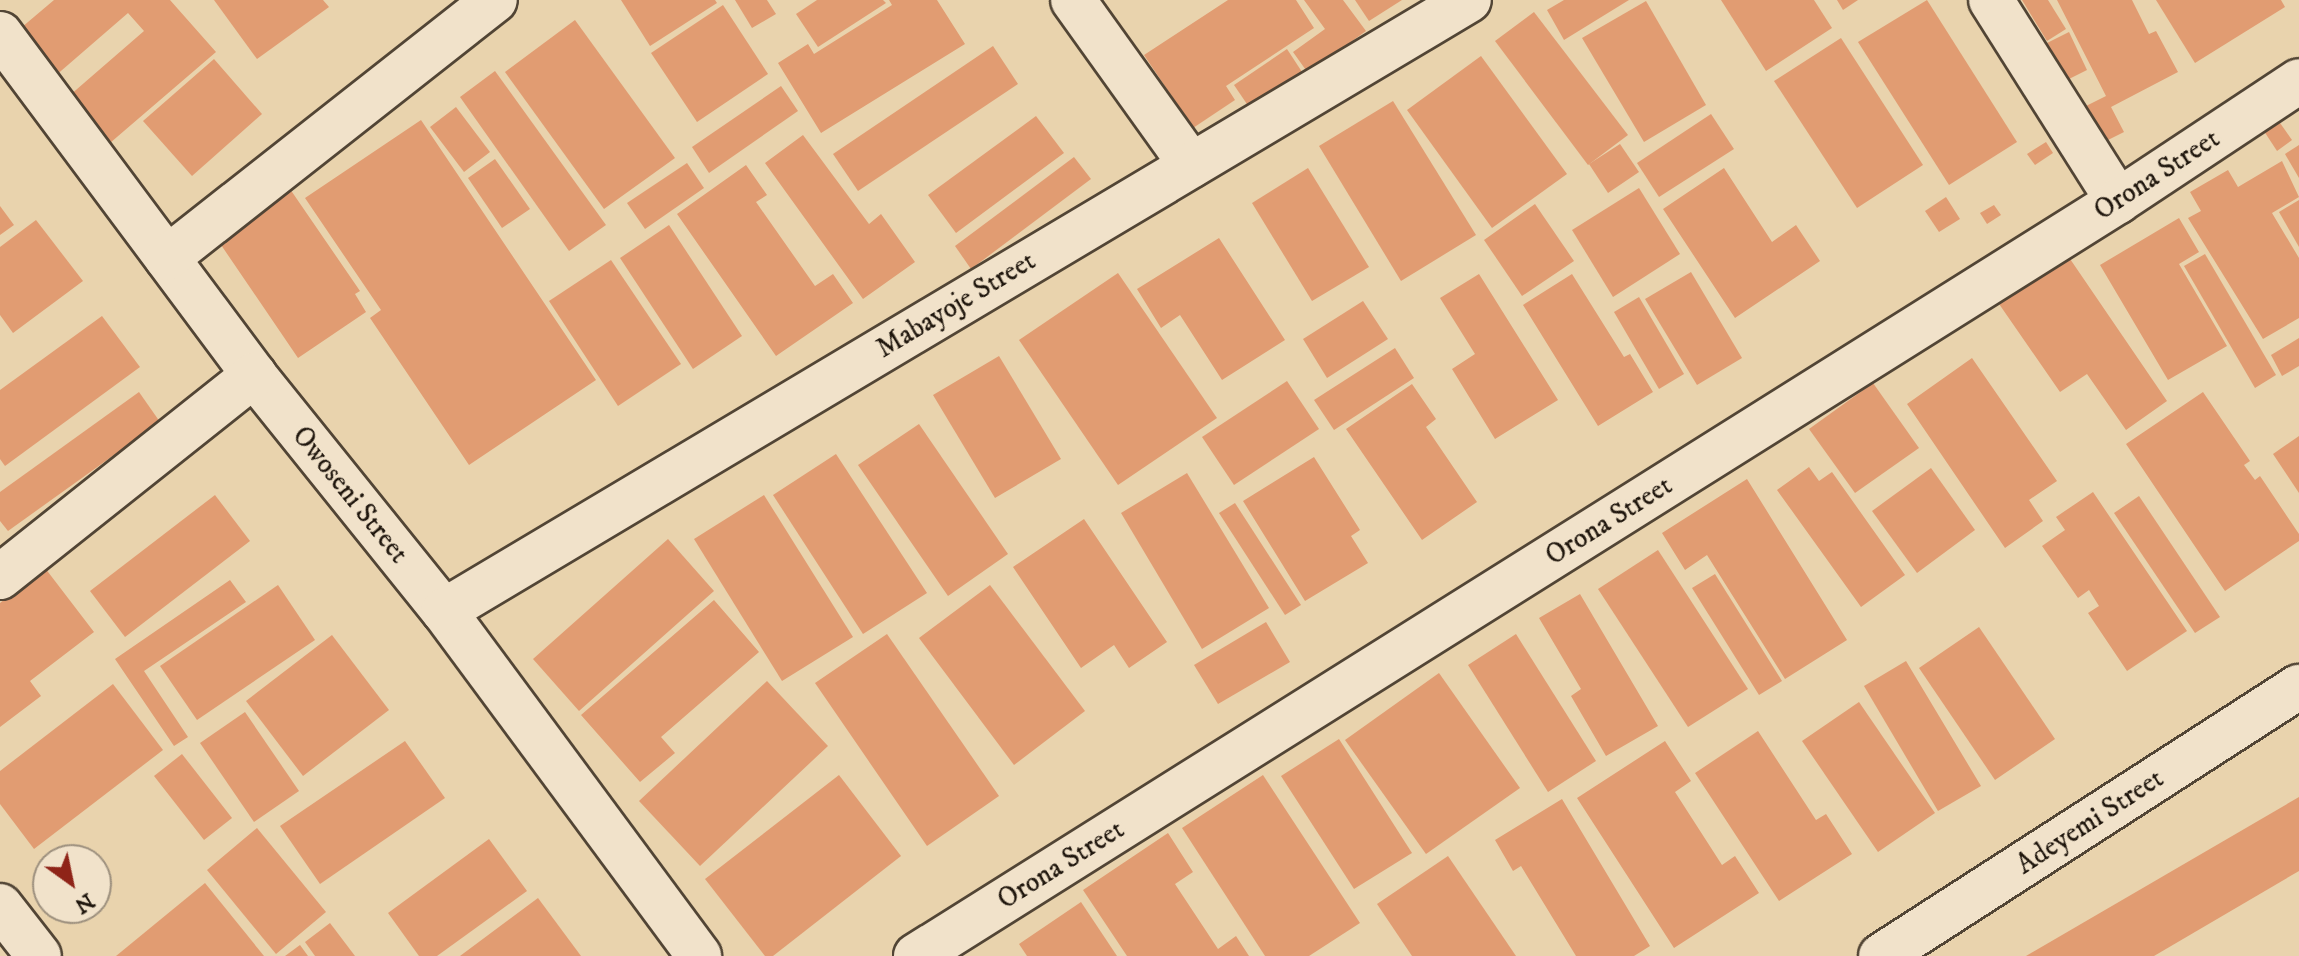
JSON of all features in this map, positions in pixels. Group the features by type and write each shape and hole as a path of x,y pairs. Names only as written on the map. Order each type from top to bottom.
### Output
{"street":[{"path":"167,258 495,0"},
{"path":"1073,0 1191,165"},
{"name":"Mabayoje Street","path":"444,611 1469,0"},
{"path":"1991,0 2118,201"},
{"name":"Owoseni Street","path":"0,34 254,375 444,611 699,956"},
{"name":"Orona Street","path":"916,956 2118,201 2299,81"},
{"path":"0,577 254,375"},
{"name":"Adeyemi Street","path":"1881,956 2299,687"},
{"path":"0,906 39,956"}],"building":[{"path":"54,0 170,0 216,52 110,143 69,96 144,31 128,13 54,77 15,33"},
{"path":"214,0 323,0 329,7 257,59"},
{"path":"621,0 715,0 717,3 650,46"},
{"path":"735,0 767,0 776,14 752,28"},
{"path":"817,0 883,0 886,3 818,47 796,14"},
{"path":"889,0 937,0 965,44 821,133 778,63 808,44 814,54 892,5"},
{"path":"1228,0 1296,0 1314,28 1226,86 1235,100 1193,128 1144,55"},
{"path":"1304,0 1343,0 1366,31 1308,73 1293,52 1325,29"},
{"path":"1355,0 1402,0 1369,21"},
{"path":"1564,0 1629,0 1564,40 1547,10"},
{"path":"1721,0 1814,0 1832,28 1766,71"},
{"path":"1837,0 1858,0 1843,10"},
{"path":"1927,0 2017,142 1949,185 1858,42"},
{"path":"2022,0 2048,0 2066,29 2047,41"},
{"path":"2057,0 2132,0 2149,34 2156,31 2178,72 2111,107 2124,132 2102,143 2084,107 2106,96"},
{"path":"2156,0 2281,0 2285,7 2195,63"},
{"path":"1646,1 1706,105 1644,142 1582,38"},
{"path":"723,5 768,74 697,122 651,53"},
{"path":"1534,12 1628,135 1588,165 1495,41"},
{"path":"575,20 675,158 604,209 505,72"},
{"path":"2069,32 2087,70 2067,80 2047,43"},
{"path":"1841,38 1923,165 1857,208 1774,81"},
{"path":"993,46 1018,84 858,191 833,154"},
{"path":"1287,49 1304,75 1251,110 1234,85"},
{"path":"1481,56 1567,174 1492,228 1407,110"},
{"path":"214,59 262,114 192,176 143,121"},
{"path":"495,71 606,225 569,251 460,97"},
{"path":"781,86 798,111 709,173 692,147"},
{"path":"1393,101 1476,235 1401,281 1319,146"},
{"path":"456,107 490,152 464,172 430,127"},
{"path":"1711,114 1734,149 1659,197 1637,163"},
{"path":"1036,116 1064,153 956,233 928,195"},
{"path":"2275,116 2292,140 2277,151 2260,125"},
{"path":"421,120 596,380 469,465 370,318 381,310 305,198"},
{"path":"803,135 869,224 881,214 915,262 863,299 765,163"},
{"path":"2046,142 2053,153 2035,165 2027,154"},
{"path":"1620,144 1639,172 1608,193 1589,164"},
{"path":"2299,145 2299,178 2285,154"},
{"path":"1074,157 1091,179 971,269 955,246"},
{"path":"495,159 530,209 502,228 468,178"},
{"path":"2282,161 2299,197 2272,213 2299,258 2299,318 2263,339 2188,218 2201,211 2190,192 2228,170 2238,187"},
{"path":"687,163 704,188 645,229 627,203"},
{"path":"746,165 767,195 756,202 815,286 833,274 853,303 776,356 677,214"},
{"path":"1308,168 1369,267 1312,301 1252,203"},
{"path":"1724,168 1772,242 1796,225 1820,261 1735,318 1663,209"},
{"path":"1639,188 1680,254 1613,297 1572,230"},
{"path":"290,189 360,291 355,294 366,312 298,358 217,239"},
{"path":"1946,197 1960,219 1939,232 1925,211"},
{"path":"2299,200 2299,247 2279,212"},
{"path":"1535,204 1574,261 1522,296 1484,240"},
{"path":"1994,205 2001,215 1987,224 1980,213"},
{"path":"0,206 14,225 0,235"},
{"path":"2179,218 2199,252 2179,264 2227,346 2168,380 2100,265"},
{"path":"36,220 83,281 13,333 0,315 0,247"},
{"path":"669,225 742,336 693,369 620,258"},
{"path":"1219,238 1285,340 1222,380 1180,315 1161,328 1137,289"},
{"path":"2066,253 2167,401 2126,430 2087,374 2060,392 1997,301"},
{"path":"2205,254 2276,375 2255,388 2184,266"},
{"path":"611,260 681,364 618,406 549,301"},
{"path":"1691,272 1742,358 1697,385 1645,299"},
{"path":"1118,273 1217,418 1118,485 1019,340"},
{"path":"1479,274 1558,400 1495,439 1452,369 1475,354 1440,298"},
{"path":"1572,274 1624,357 1630,354 1653,392 1598,426 1523,305"},
{"path":"1639,297 1684,374 1659,389 1614,312"},
{"path":"1363,301 1388,339 1327,378 1303,339"},
{"path":"102,316 140,367 5,466 0,459 0,390"},
{"path":"2299,338 2299,366 2282,376 2271,355"},
{"path":"1395,348 1414,378 1334,430 1314,400"},
{"path":"999,356 1061,459 995,498 933,395"},
{"path":"1972,358 2057,481 2029,500 2043,521 2005,548 1907,404"},
{"path":"1287,381 1319,429 1234,485 1202,437"},
{"path":"1873,383 1919,448 1855,493 1809,429"},
{"path":"1412,384 1436,419 1426,427 1477,502 1422,540 1346,429"},
{"path":"139,392 160,422 8,531 0,521 0,492"},
{"path":"2203,392 2250,461 2244,465 2255,480 2260,476 2299,534 2299,541 2225,591 2126,444"},
{"path":"919,424 1008,554 948,596 858,465"},
{"path":"2299,436 2299,493 2273,454"},
{"path":"836,454 927,593 863,634 773,495"},
{"path":"1314,457 1360,530 1351,536 1368,563 1305,601 1243,501"},
{"path":"1809,467 1819,481 1832,472 1905,575 1861,607 1777,490"},
{"path":"1931,468 1975,530 1917,573 1872,511"},
{"path":"1187,473 1269,608 1202,649 1121,513"},
{"path":"1747,479 1847,640 1785,679 1707,555 1685,570 1662,533"},
{"path":"2093,492 2187,631 2127,671 2088,613 2099,606 2089,590 2078,598 2042,546 2065,530 2056,517"},
{"path":"215,495 250,541 125,637 90,591"},
{"path":"764,495 853,637 782,681 694,539"},
{"path":"2139,496 2220,617 2195,633 2114,513"},
{"path":"1235,503 1301,605 1285,615 1219,513"},
{"path":"1084,519 1167,642 1129,668 1114,645 1081,668 1013,567"},
{"path":"668,539 714,591 579,711 533,659"},
{"path":"1658,550 1748,689 1688,727 1598,589"},
{"path":"45,568 94,632 30,681 41,696 0,727 0,603"},
{"path":"1715,574 1782,681 1759,695 1692,588"},
{"path":"230,580 246,602 144,671 188,737 174,746 115,659"},
{"path":"278,585 315,640 197,720 160,666"},
{"path":"990,585 1085,711 1014,765 919,638"},
{"path":"1580,594 1658,726 1606,756 1571,696 1581,689 1539,618"},
{"path":"714,600 759,652 661,737 675,753 640,782 581,715"},
{"path":"1266,622 1290,662 1218,704 1194,665"},
{"path":"1979,627 2055,739 1995,780 1919,668"},
{"path":"887,634 999,796 927,846 815,683"},
{"path":"1516,634 1596,761 1548,792 1468,665"},
{"path":"332,635 389,710 303,776 246,701"},
{"path":"1906,661 1981,786 1938,811 1864,686"},
{"path":"1439,673 1520,788 1426,854 1345,740"},
{"path":"767,681 828,746 700,866 639,801"},
{"path":"113,684 163,750 41,844 32,846 0,804 0,771"},
{"path":"1859,702 1935,813 1878,852 1802,741"},
{"path":"245,712 299,791 254,822 200,743"},
{"path":"1758,731 1816,820 1826,814 1852,854 1779,901 1695,773"},
{"path":"1339,739 1412,853 1354,889 1281,776"},
{"path":"405,741 445,798 320,884 280,826"},
{"path":"1665,741 1691,781 1675,792 1722,865 1735,856 1759,893 1674,948 1577,798"},
{"path":"182,754 232,818 204,840 154,776"},
{"path":"839,775 901,856 773,956 765,956 705,879"},
{"path":"1263,775 1360,923 1309,956 1265,956 1182,828"},
{"path":"2299,797 2299,871 2154,956 2026,956"},
{"path":"1562,799 1650,946 1634,956 1576,956 1521,866 1513,871 1495,840"},
{"path":"257,828 326,912 276,954 207,870"},
{"path":"1168,833 1193,872 1175,884 1218,949 1236,936 1249,956 1127,956 1083,890"},
{"path":"489,839 527,891 437,956 419,956 388,913"},
{"path":"1448,856 1516,956 1412,956 1377,904"},
{"path":"205,883 264,956 116,956"},
{"path":"538,898 581,956 460,956"},
{"path":"1081,902 1117,956 1027,956 1019,944"},
{"path":"330,923 355,956 315,956 305,942"},
{"path":"300,945 308,956 285,956"}]}
